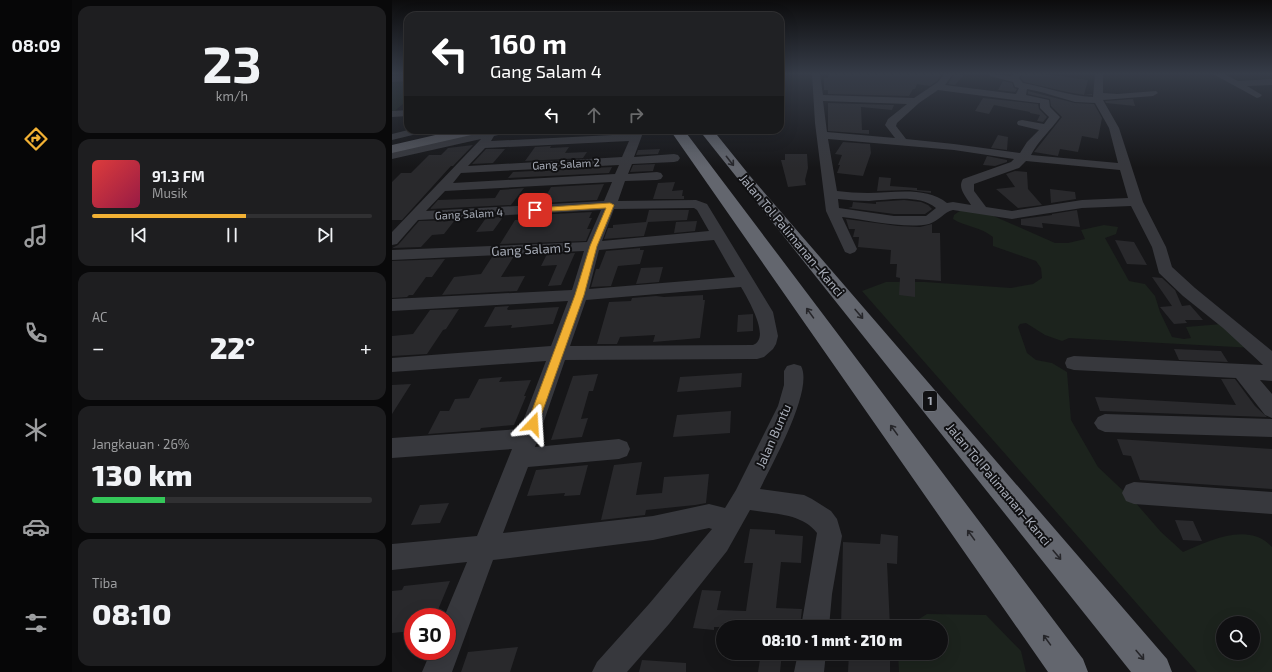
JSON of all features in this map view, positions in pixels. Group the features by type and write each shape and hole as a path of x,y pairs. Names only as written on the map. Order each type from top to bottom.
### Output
{"highway":[{"name":"Jalan Tol Palimanan–Kanci","path":"680,134 1070,672"},
{"name":"Jalan Tol Palimanan–Kanci","path":"709,134 1154,672"}],"main road":[{"path":"393,142 434,134"},
{"path":"393,142 448,134"}],"street":[{"path":"819,105 833,211 850,249"},
{"path":"902,142 900,135 890,125 892,121 911,105"},
{"path":"981,210 968,191 967,182 998,170 1009,168 1024,157 1031,144 1047,128 1055,117 1045,108 1045,105"},
{"path":"1101,105 1114,128 1136,202 1159,247 1165,269 1189,292 1229,324 1272,362"},
{"path":"393,114 404,113"},
{"path":"1022,123 1047,128"},
{"path":"393,142 404,130"},
{"path":"393,142 412,134"},
{"path":"392,155 486,134"},
{"path":"392,242 481,145 496,134"},
{"path":"481,145 625,134"},
{"path":"456,623 528,438 579,295 593,246 638,134"},
{"path":"822,135 946,146 1024,157 1125,167"},
{"path":"946,146 948,160"},
{"name":"Gang Salam 2","path":"458,170 624,169 674,158"},
{"path":"442,187 624,169 657,176"},
{"path":"830,194 855,197 919,197 931,199 940,203 944,208"},
{"path":"833,211 894,220 927,220 933,218 944,208 957,206 1012,215 1082,204 1136,202"},
{"name":"Gang Salam 4","path":"392,220 610,205 692,203 702,207 718,235"},
{"path":"392,366 558,353 757,352 767,344 769,336 764,312 718,235"},
{"name":"Gang Salam 5","path":"392,255 593,246 718,235"},
{"path":"392,305 579,295 745,281"},
{"path":"1074,363 1272,373"},
{"name":"Jalan Buntu","path":"607,672 659,614 714,547 721,519 744,498 788,406 794,385 794,371"},
{"path":"1241,371 1272,409"},
{"path":"1105,423 1272,428"},
{"path":"392,448 528,438"},
{"path":"520,458 620,449"},
{"path":"1134,493 1272,503"},
{"path":"744,498 804,507 822,520 828,528 830,536 818,594 816,620"},
{"path":"392,556 485,548 721,519"},
{"path":"437,672 442,660"},
{"path":"809,672 811,660"}],"shaded area":[{"path":"392,105 401,105 392,113"},
{"path":"961,210 989,214 1055,243 1068,243 1085,239 1081,230 1104,225 1118,227 1116,234 1105,238 1129,281 1145,284 1155,296 1160,312 1172,337 1184,339 1191,338 1186,327 1222,324 1254,348 1069,338 1062,341 1045,335 1026,323 1020,324 1018,327 1027,353 1036,360 1052,363 1067,372 1071,420 1098,467 1134,501 1161,532 1183,552 1216,539 1240,534 1252,535 1262,539 1272,547 1272,672 1197,672 862,291 886,282 925,282 1011,288 1033,284 1042,278 1041,268 1036,261 993,246 993,237 984,231 953,219 954,215"},
{"path":"927,614 986,615 1021,651 1026,672 899,672 898,660 948,660 948,620 917,620"}],"building":[{"path":"828,105 894,105 892,110 861,107 862,130 869,130 869,134 828,131"},
{"path":"978,105 994,105 989,114 975,111"},
{"path":"996,105 1038,105 1039,109 1047,117 1043,122 1037,121 1040,115"},
{"path":"1095,105 1102,118 1098,139 1082,136 1078,152 1060,149 1058,156 1034,152 1062,117 1051,106"},
{"path":"998,135 1008,137 1007,150 991,148"},
{"path":"843,142 870,144 871,153 863,176 837,173 842,155 835,154"},
{"path":"473,145 453,166 451,166 402,220 392,220 392,182 401,173 411,173 429,155 441,155 448,148"},
{"path":"551,146 550,148 569,147 565,153 587,152 583,158 525,161 535,147"},
{"path":"486,149 505,149 493,163 472,164"},
{"path":"660,149 658,154 636,155 638,150"},
{"path":"785,154 807,154 808,168 805,180 806,185 788,187 781,160 785,160"},
{"path":"987,156 1007,160 1007,162 995,166 983,165"},
{"path":"655,164 653,171 630,172 633,165"},
{"path":"612,167 609,173 508,178 513,172"},
{"path":"1015,171 1027,172 1028,189 1042,205 1018,208 996,189 1015,187 1006,174"},
{"path":"879,177 891,178 890,186 917,188 917,190 931,191 931,193 909,190 877,191"},
{"path":"675,182 672,191 683,190 682,196 684,196 684,199 653,199 658,183"},
{"path":"604,184 597,200 542,203 551,187"},
{"path":"524,188 511,205 430,209 438,200 495,198 500,190"},
{"path":"1050,189 1075,192 1076,199 1051,203"},
{"path":"904,200 921,202 928,205 932,209 925,214 894,214 848,208 852,207 853,202 876,204 876,202"},
{"path":"649,210 689,210 687,220 648,222 644,236 604,239 608,228 613,228 613,225 646,222"},
{"path":"1077,210 1080,227 1042,223 1043,228 1021,225 1021,219"},
{"path":"592,212 589,218 592,218 587,229 591,229 586,241 500,244 515,220 533,219 535,215"},
{"path":"503,217 493,231 476,232 486,218"},
{"path":"846,219 898,226 920,227 932,224 932,233 940,233 941,281 915,279 915,297 899,295 900,278 896,277 897,264 890,264 891,250 858,247 859,237 853,237 855,229 849,229"},
{"path":"455,220 444,234 432,235 421,247 392,248 398,245 419,221"},
{"path":"697,221 695,231 674,233 676,222"},
{"path":"1115,240 1134,242 1147,265 1127,264"},
{"path":"640,248 640,250 644,250 640,264 618,266 611,286 591,287 596,269 599,269 606,251"},
{"path":"575,253 561,285 548,286 557,265 541,266 547,254"},
{"path":"514,256 501,277 525,276 517,291 442,295 454,277 481,274 492,257"},
{"path":"445,259 432,277 426,277 413,295 392,298 392,261"},
{"path":"663,267 659,282 636,284 641,268"},
{"path":"1152,277 1162,278 1175,290 1182,306 1190,305 1203,320 1185,320 1187,323 1174,324 1160,307 1172,306"},
{"path":"703,295 703,300 705,300 700,338 653,342 655,335 620,337 617,344 597,344 609,302 631,301 632,298 656,296"},
{"path":"509,306 507,309 508,310 559,307 553,324 511,328 512,325 484,327 495,307"},
{"path":"459,309 427,354 392,356 392,336 413,334 430,310"},
{"path":"753,314 753,331 737,332 738,315"},
{"path":"1174,349 1221,351 1228,362 1179,360"},
{"path":"742,373 741,387 677,392 680,377"},
{"path":"598,374 593,391 589,391 581,419 588,418 582,437 551,440 573,376"},
{"path":"502,377 499,382 531,380 514,425 481,428 480,430 428,434 440,411 449,411 455,399 469,398 479,379"},
{"path":"1221,379 1235,379 1255,406 1267,417 1100,411 1095,397 1236,405"},
{"path":"411,384 392,414 392,385"},
{"path":"731,411 730,433 673,437 677,415"},
{"path":"1117,439 1272,449 1272,489 1140,480 1131,456 1123,455"},
{"path":"642,462 636,495 662,493 664,477 709,474 706,503 646,510 645,515 601,520 614,465"},
{"path":"588,465 580,495 564,496 565,493 527,496 536,470"},
{"path":"449,503 440,523 411,525 420,505"},
{"path":"1175,520 1193,521 1202,541 1183,540"},
{"path":"750,529 775,530 775,534 803,536 801,563 781,562 776,608 802,609 801,620 716,620 716,627 714,627 714,630 693,628 702,590 721,591 717,610 746,611 753,563 744,563"},
{"path":"881,534 898,536 897,564 887,563 890,620 841,620 843,542 880,544"},
{"path":"450,581 439,608 404,608 404,632 392,633 392,591 402,590 404,586"},
{"path":"518,647 510,672 461,672 468,652"},
{"path":"642,660 686,663 686,672 639,672"},
{"path":"760,660 781,660 780,672 758,672"},
{"path":"849,660 890,660 890,672 848,672"}],"route":[{"path":"533,424 579,295 593,246 610,205 535,210"}]}
